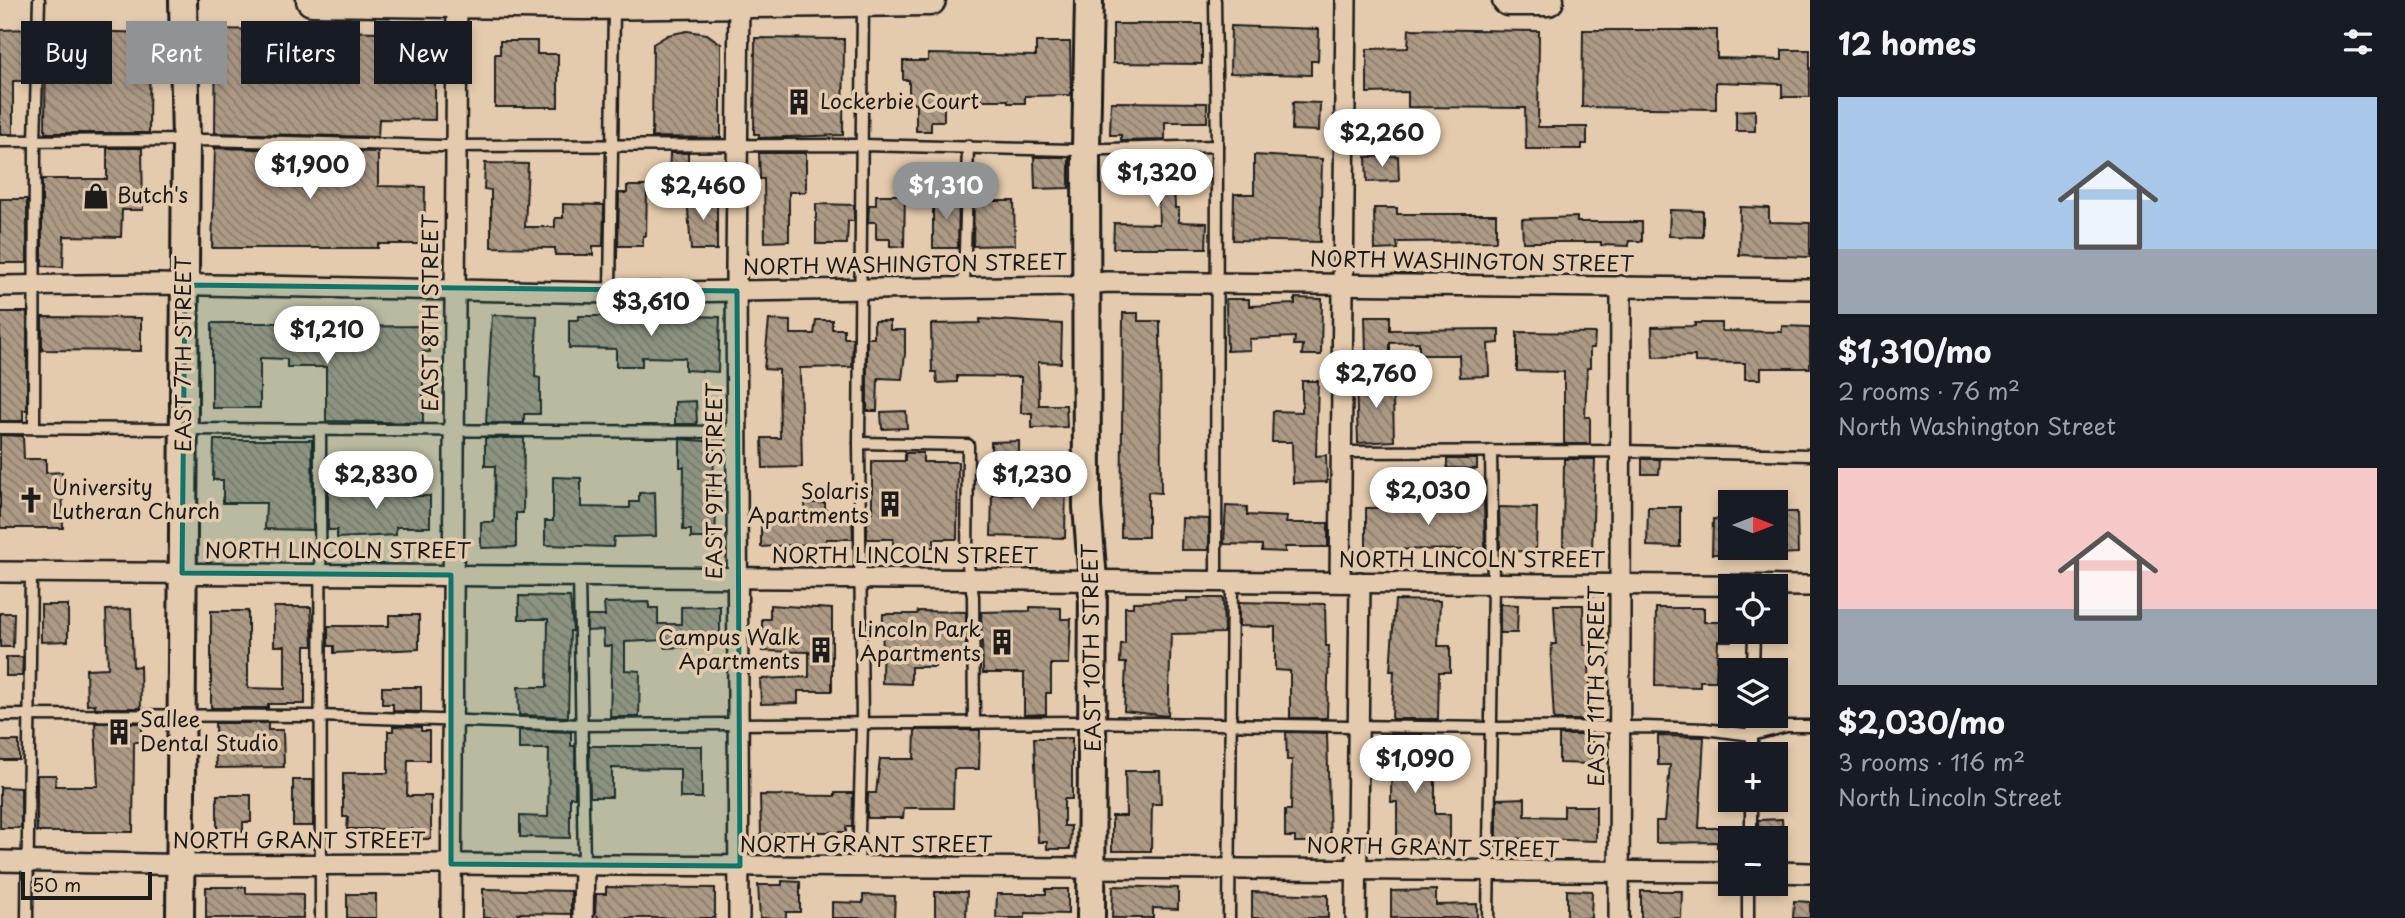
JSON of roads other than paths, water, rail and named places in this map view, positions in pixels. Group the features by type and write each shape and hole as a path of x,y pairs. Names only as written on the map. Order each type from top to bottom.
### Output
{"main road":[{"path":"312,0 614,4 930,0"},
{"path":"1508,0 1548,0"}],"street":[{"name":"EAST 7TH STREET","path":"180,918 186,141 183,0"},
{"name":"EAST 10TH STREET","path":"1089,0 1086,148 1087,507 1093,580 1094,722 1091,918"},
{"path":"1340,582 1346,0"},
{"name":"EAST 9TH STREET","path":"739,1 739,918"},
{"name":"EAST 8TH STREET","path":"451,918 451,575 457,2"},
{"name":"NORTH WASHINGTON STREET","path":"0,286 185,285 610,293 1219,282 1810,289"},
{"name":"EAST 11TH STREET","path":"1619,918 1621,286"},
{"name":"NORTH LINCOLN STREET","path":"0,572 1718,585"},
{"path":"1356,918 1360,582"},
{"name":"NORTH LINCOLN STREET","path":"1788,586 1810,586"},
{"name":"NORTH GRANT STREET","path":"0,862 1718,872"},
{"path":"583,918 584,865"},
{"path":"1788,872 1810,873"}],"lane":[{"path":"34,428 38,0"},
{"path":"1214,0 1224,581 1231,723 1229,918"},
{"path":"858,868 862,724 858,578 858,288 863,1"},
{"path":"610,293 614,4"},
{"path":"0,141 455,146 1217,146"},
{"path":"964,286 968,146"},
{"path":"0,428 320,432 738,432"},
{"path":"320,432 321,918"},
{"path":"859,443 968,444 974,723"},
{"path":"1488,918 1493,583 1491,451"},
{"path":"1342,452 1620,451 1810,455"},
{"path":"27,918 31,572"},
{"path":"579,576 584,865"},
{"path":"0,715 319,716 581,724 1358,724 1371,727 1705,729 1752,735 1787,726 1810,726"},
{"path":"1752,728 1752,742"},
{"path":"1748,896 1748,918"}],"place":[{"name":"Lockerbie Court","path":"799,102"},
{"name":"Butch's","path":"96,196"},
{"name":"University Lutheran Church","path":"31,500"},
{"name":"Solaris Apartments","path":"890,504"},
{"name":"Lincoln Park Apartments","path":"1002,642"},
{"name":"Campus Walk Apartments","path":"821,650"},
{"name":"Sallee Dental Studio","path":"119,732"}]}
